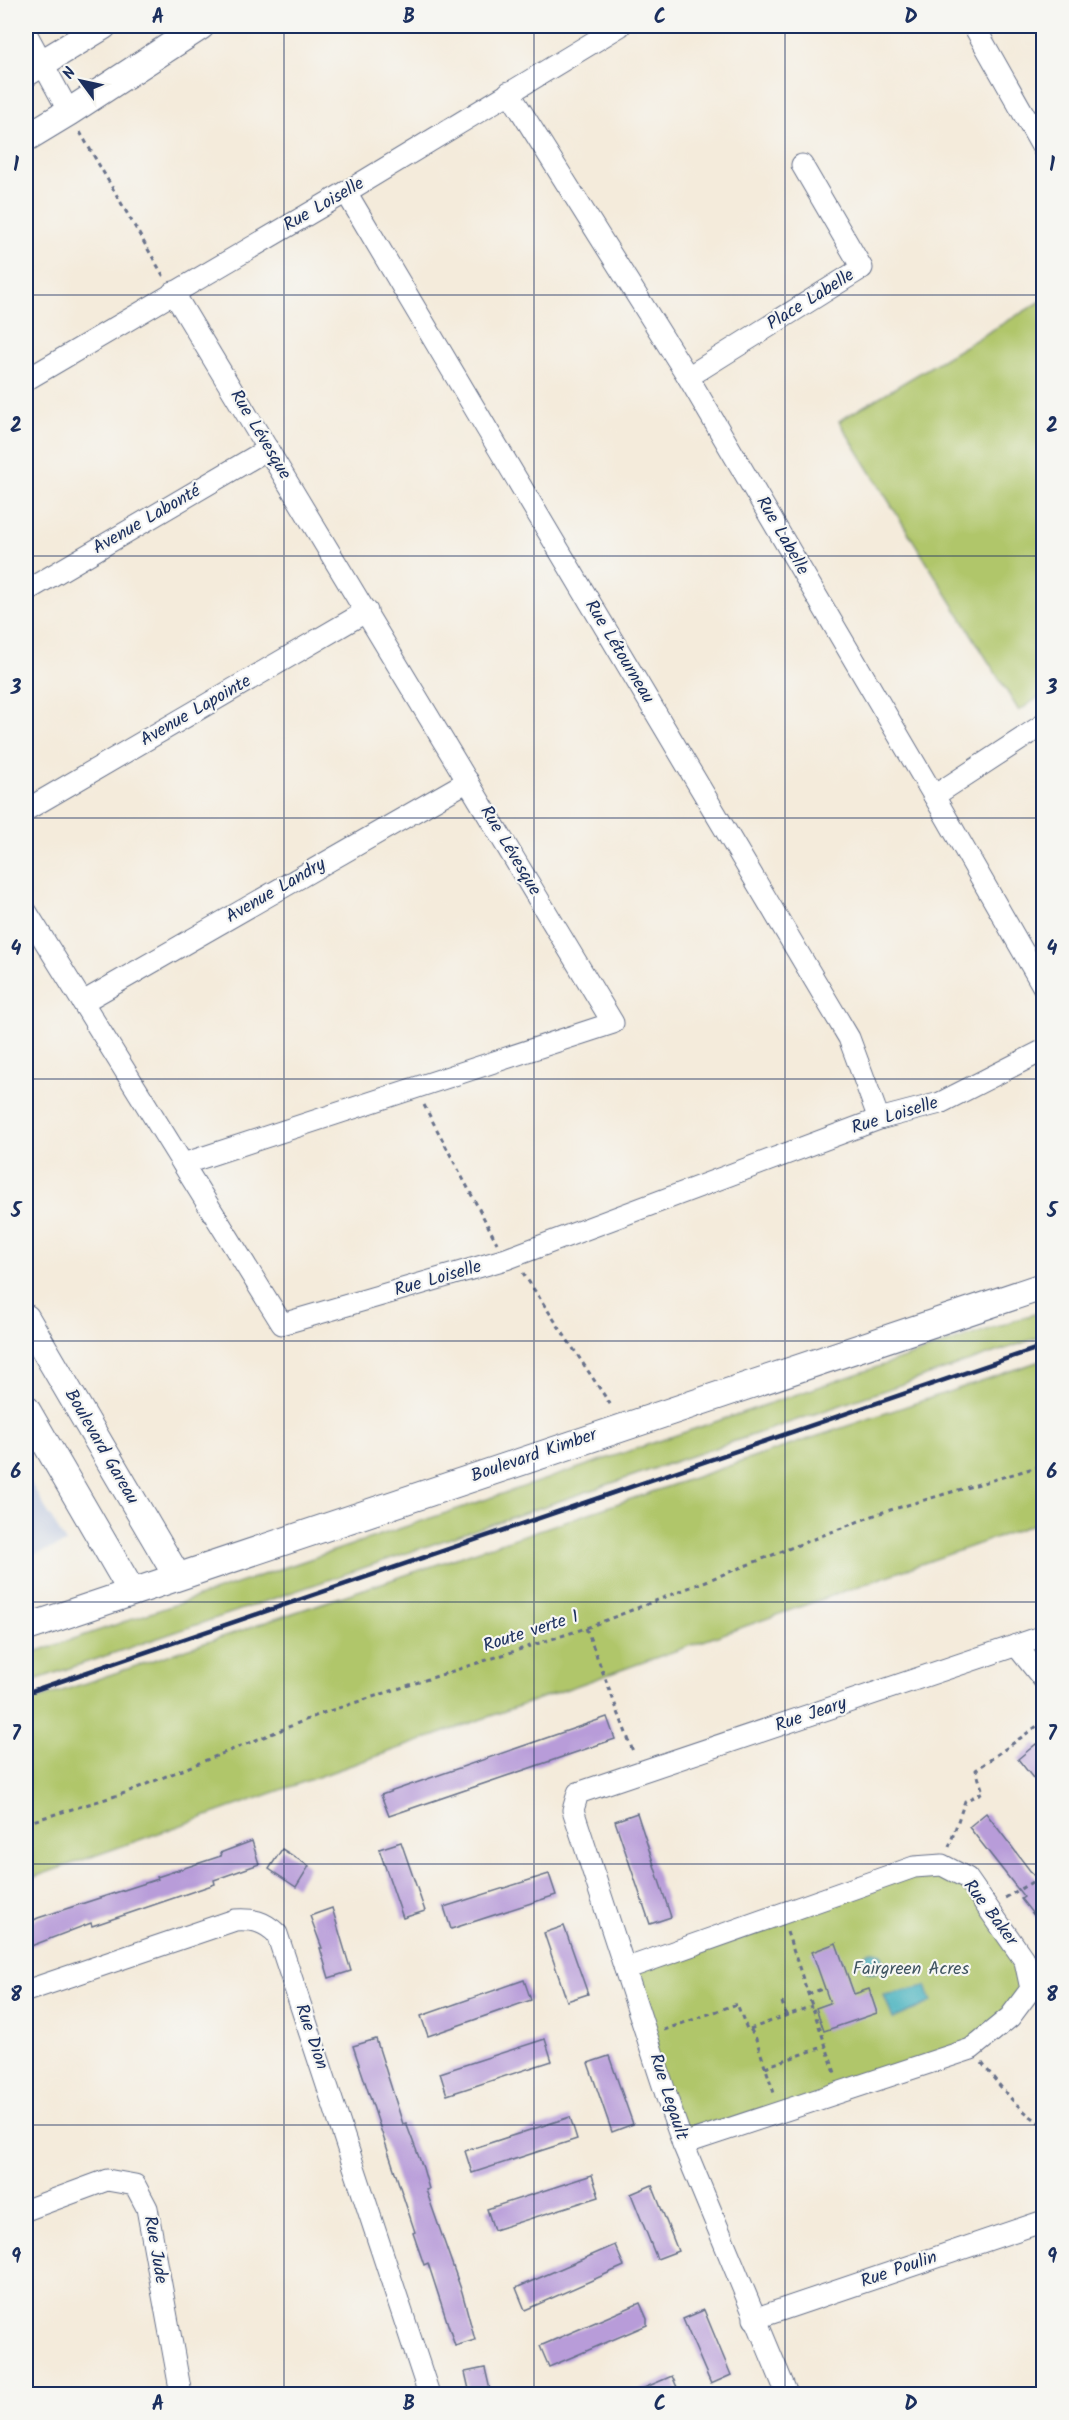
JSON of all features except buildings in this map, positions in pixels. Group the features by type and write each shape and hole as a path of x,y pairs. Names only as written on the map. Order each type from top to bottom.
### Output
{"street":[{"path":"34,68 103,26"},
{"path":"26,138 201,26"},
{"name":"Rue Loiselle","path":"26,380 346,192 620,26"},
{"path":"974,26 1044,150"},
{"path":"26,33 34,68 69,112"},
{"name":"Rue Labelle","path":"509,92 688,377 1044,988"},
{"name":"Place Labelle","path":"688,377 862,268 802,165"},
{"name":"Rue Létourneau","path":"346,192 849,1038 879,1119"},
{"name":"Rue Lévesque","path":"173,292 613,1023 183,1164"},
{"name":"Avenue Labonté","path":"26,591 268,449"},
{"name":"Avenue Lapointe","path":"26,810 367,611"},
{"path":"934,796 1044,724"},
{"name":"Avenue Landry","path":"83,1002 468,781"},
{"name":"Rue Loiselle","path":"26,911 282,1324 509,1257 879,1119 940,1103 1044,1050"},
{"name":"Boulevard Kimber","path":"26,1628 1044,1286"},
{"name":"Boulevard Gareau","path":"26,1318 177,1576"},
{"path":"26,1409 132,1592"},
{"name":"Rue Jeary","path":"578,1793 1044,1636"},
{"path":"1016,1645 1044,1680"},
{"name":"Rue Legault","path":"578,1793 573,1810 683,2144 787,2394"},
{"path":"625,1970 914,1867 942,1865"},
{"name":"Rue Baker","path":"683,2144 971,2049 1010,2018 1031,1989 1025,1961 967,1878 942,1865"},
{"name":"Rue Dion","path":"26,1991 235,1920 252,1919 267,1924 277,1934 429,2394"},
{"name":"Rue Jude","path":"26,2210 107,2180 135,2185 147,2208 181,2394"},
{"name":"Rue Poulin","path":"754,2319 1044,2221"}],"path":[{"path":"69,112 173,292"},
{"path":"415,1088 509,1257 624,1426"},
{"name":"Route verte 1","path":"26,1822 122,1794 323,1713 586,1628 880,1513 1044,1465"},
{"path":"586,1628 641,1773"},
{"path":"942,1865 965,1801 983,1792 976,1770 1044,1720"},
{"path":"988,1908 1044,1875"},
{"path":"781,1914 842,2092"},
{"path":"808,1994 825,1988"},
{"path":"782,2002 786,2016"},
{"path":"647,2034 737,2004 746,2029 755,2036 781,2111"},
{"path":"746,2029 813,2007"},
{"path":"765,2067 826,2046"},
{"path":"971,2049 1009,2097 1030,2117 1044,2125"}],"shaded area":[{"path":"26,1475 66,1543 26,1558"}],"green space":[{"path":"1043,300 1043,694 1019,711 839,421"},
{"path":"1043,1311 1043,1336 26,1683 26,1655"},
{"path":"1043,1360 1043,1521 26,1880 26,1703"},
{"name":"Fairgreen Acres","path":"914,1867 967,1878 1031,1989 971,2049 683,2144 625,1969"}],"water":[{"path":"873,1951 881,1954 884,1962 881,1970 873,1973 865,1970 862,1962 865,1954"},
{"path":"926,1986 932,2002 893,2019 884,1995"}],"railway":[{"path":"26,1693 1044,1346"}]}
